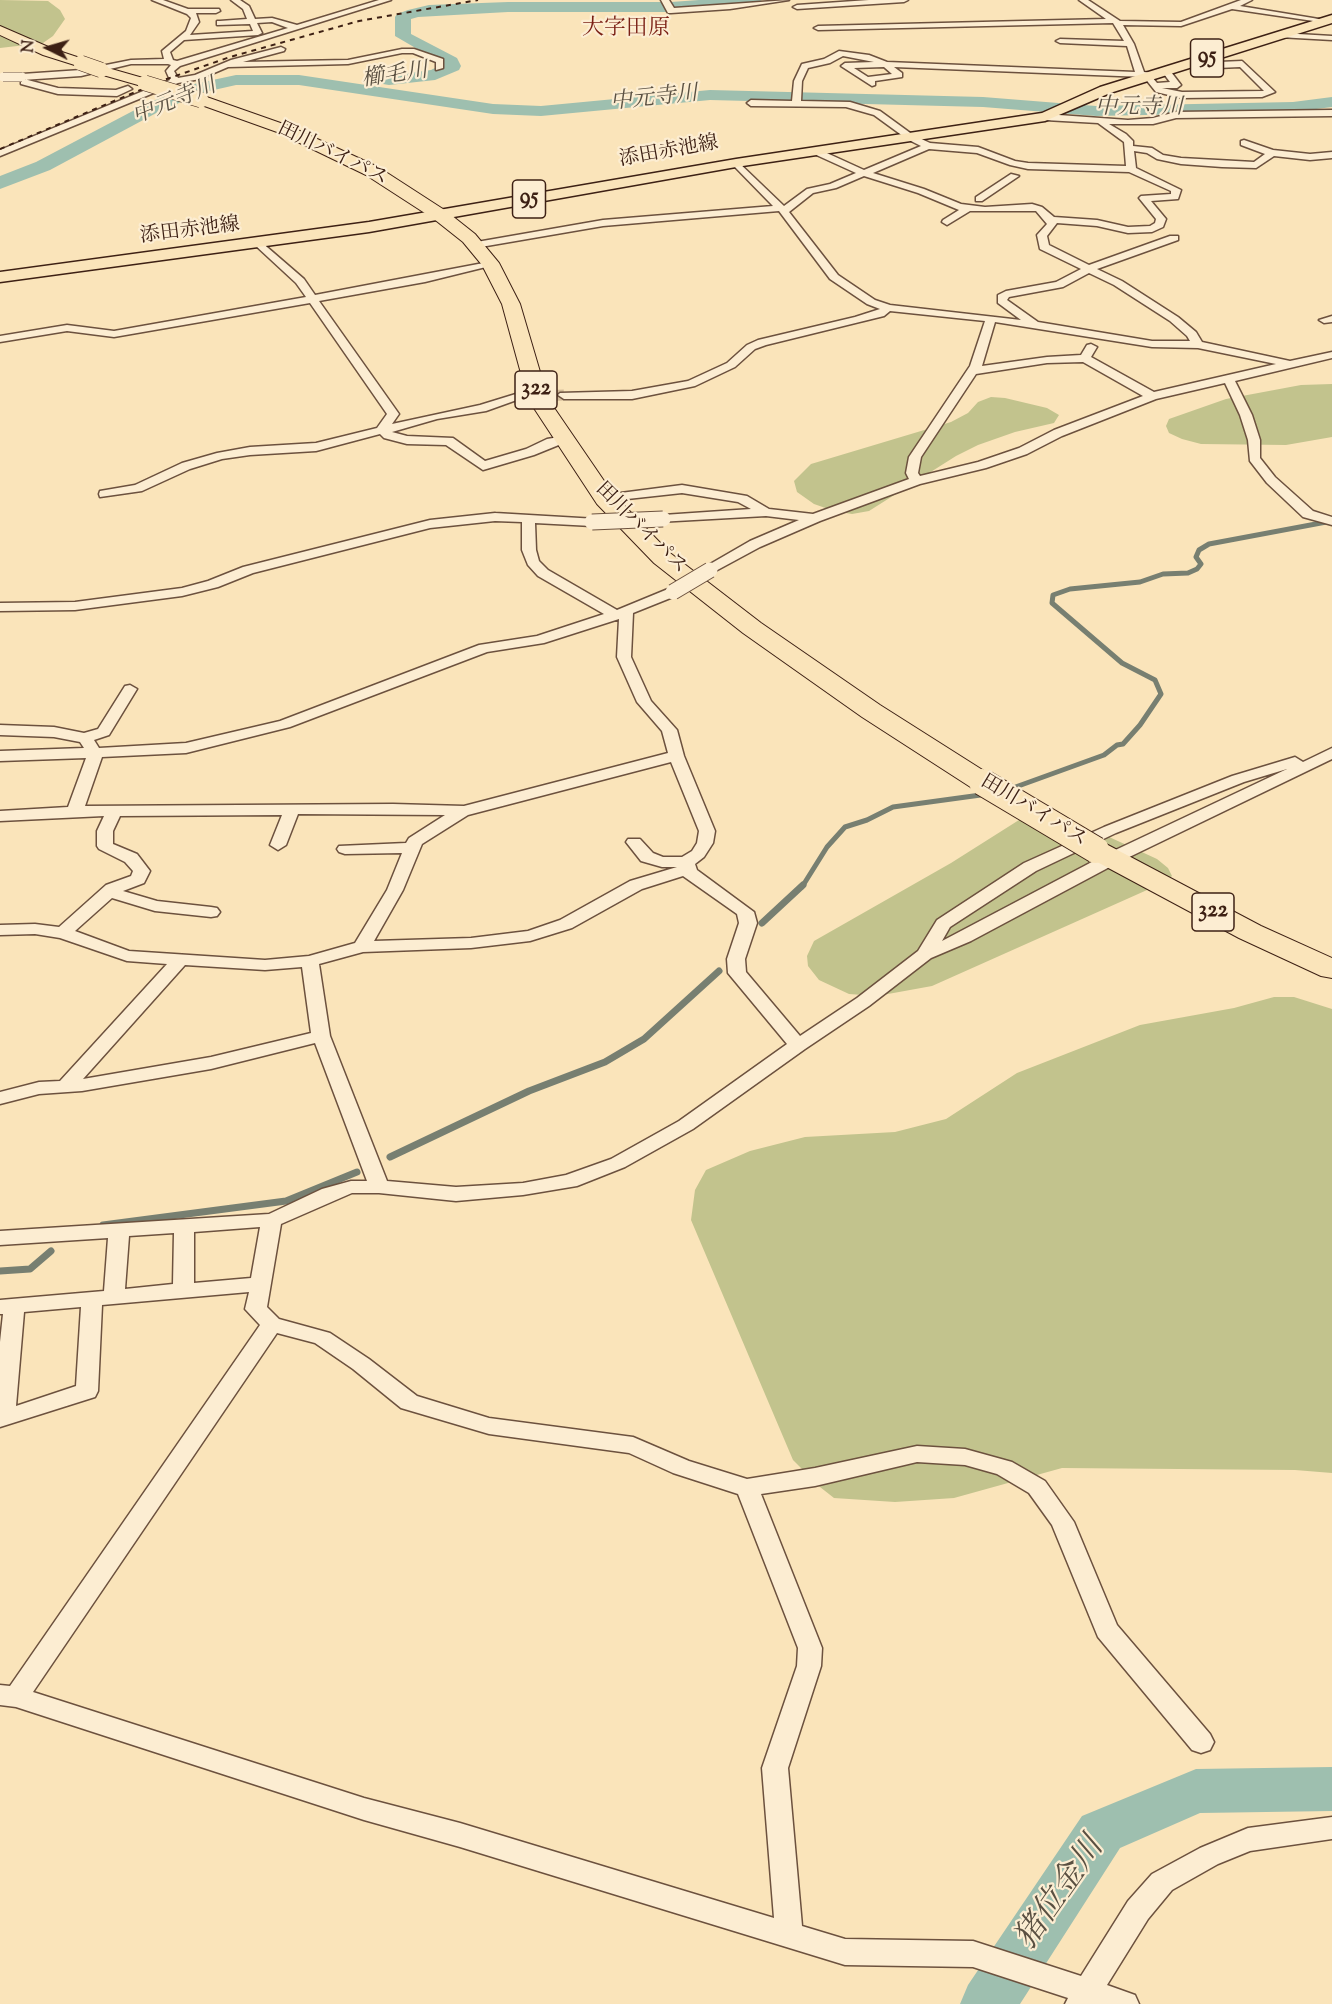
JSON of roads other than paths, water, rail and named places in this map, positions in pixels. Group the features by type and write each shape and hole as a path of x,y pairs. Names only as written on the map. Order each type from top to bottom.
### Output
{"highway":[{"name":"田川バイパス","path":"0,30 48,52 77,71 101,70 201,100 283,129 372,171 440,215 475,245 490,263 511,304 538,399 605,499 662,558 752,628 870,711 982,782 1104,854 1250,932 1332,969"}],"main road":[{"name":"添田赤池線","path":"0,277 260,244 736,163 1051,115 1083,100 1166,70 1195,67 1281,35 1330,20"}],"street":[{"path":"156,0 186,10 195,17 195,22 183,38 166,51 173,63"},
{"path":"186,10 206,0"},
{"path":"235,0 246,8 258,33"},
{"path":"23,79 121,63 173,63 387,0"},
{"path":"666,1 671,10 729,7 785,0"},
{"path":"790,0 804,14"},
{"path":"797,7 904,0"},
{"path":"1083,0 1117,22 1147,77 1159,90 1182,94 1271,92 1262,86 1242,64 1195,67"},
{"path":"818,28 1117,22 1181,24 1249,0 1258,11"},
{"path":"321,21 314,19 313,16 342,3"},
{"path":"149,7 215,10 225,35"},
{"path":"1232,7 1330,20"},
{"path":"220,23 272,20 298,28"},
{"path":"811,21 826,36"},
{"path":"183,38 281,33"},
{"path":"1281,35 1332,38"},
{"path":"1060,41 1130,44"},
{"path":"834,45 842,53"},
{"path":"117,93 173,78 197,76 281,49"},
{"path":"227,65 348,62 402,51 414,51 440,61 439,68"},
{"path":"796,104 798,81 805,66 827,61 842,53 869,57 886,64 899,75 869,82 845,66 886,64 1147,77 1178,85 1216,86"},
{"path":"173,63 170,71 173,78"},
{"path":"1166,70 1178,85"},
{"path":"77,71 105,87 128,89"},
{"path":"1,75 23,79 58,91 100,91 136,98"},
{"path":"0,153 136,98 173,78"},
{"path":"751,103 847,104 877,113 910,137 946,156"},
{"path":"1051,115 1102,121 1153,121 1176,115 1332,112"},
{"path":"1102,121 1102,124 1128,141 1131,170"},
{"path":"1244,143 1272,153 1332,155"},
{"path":"475,245 603,223 782,209 810,191 833,186 927,146 978,150 1013,164 1028,166 1131,170 1176,190 1175,197 1144,198 1161,219 1159,225 1152,229 1128,230 1097,223 1051,220 1039,209 1016,202 967,209 947,222"},
{"path":"1130,148 1149,150 1160,157 1181,161 1222,164 1256,165 1272,153"},
{"path":"815,151 864,173 921,191 967,209"},
{"path":"736,163 782,209 834,278 859,296 888,308 991,318 1152,344 1198,345 1288,363"},
{"path":"979,199 1014,176"},
{"path":"1135,189 1170,186"},
{"path":"989,192 1001,194"},
{"path":"1051,220 1052,225 1042,235 1044,247 1090,268 1174,319 1192,334 1198,345"},
{"path":"1034,324 1002,301 1002,297 1006,294 1059,285 1090,268 1174,238"},
{"path":"260,244 300,281 393,414 382,429"},
{"path":"0,339 67,328 114,334 425,279 490,263"},
{"path":"564,395 632,395 691,384 731,365 751,347 762,342 880,314 888,308"},
{"path":"916,482 912,473 915,457 973,371 991,318"},
{"path":"1085,358 1098,335"},
{"path":"0,756 94,754 186,748 285,724 484,648 539,640 621,613 672,592 755,544 815,519 916,482 982,465 1023,451 1058,434 1152,396 1288,363 1332,355"},
{"path":"973,371 1047,360 1085,358 1152,396"},
{"path":"1228,378 1246,415 1254,440 1254,458 1271,480 1308,514 1330,520"},
{"path":"105,494 138,488 186,466 221,456 250,451 316,447 382,429 482,408 519,397"},
{"path":"382,429 388,435 407,440 449,441 483,466 530,452 551,442 565,440"},
{"path":"605,499 682,489 742,499 766,512"},
{"path":"0,607 75,606 182,592 213,584 248,570 430,524 495,517 528,521 592,522 766,512 815,519"},
{"path":"528,521 529,550 533,562 543,573 621,613"},
{"path":"0,930 35,929 63,933 127,956 265,965 310,961 362,947 471,943 530,936 566,924 636,885 687,865 705,843 707,831 676,756 669,730 644,702 624,657 621,613"},
{"path":"0,730 54,732 85,738 104,732 130,689"},
{"path":"75,812 94,754 85,738"},
{"path":"0,816 114,811 464,811 676,756"},
{"path":"0,1238 272,1220 328,1194 351,1187 379,1187 456,1194 570,1181 618,1164 686,1125 863,1002 925,954 964,937 1104,854 1242,798 1328,757"},
{"path":"925,954 943,924 1030,867 1110,830 1238,779 1286,764 1328,757"},
{"path":"278,845 292,810"},
{"path":"63,933 109,892 138,879 142,871 131,858 105,846 105,831 114,811"},
{"path":"362,947 395,890 415,841 464,811"},
{"path":"634,842 647,856 662,862 687,865"},
{"path":"345,849 411,848"},
{"path":"687,865 689,872 745,912 748,923 736,959 737,973 798,1045"},
{"path":"109,892 154,906 211,912"},
{"path":"66,1086 180,960"},
{"path":"310,961 321,1036 379,1187"},
{"path":"0,1098 39,1088 66,1086 211,1063 321,1036"},
{"path":"272,1220 256,1309 272,1324 322,1338 361,1364 409,1402 489,1426 633,1445 681,1467 747,1488 815,1477 916,1454 965,1457 1004,1468 1037,1487 1062,1522 1107,1630 1201,1742"},
{"path":"183,1290 184,1225"},
{"path":"119,1230 103,1298 87,1391 2,1418 7,1306 103,1298 183,1290 259,1284"},
{"path":"272,1324 8,1696 364,1809 460,1835 845,1952 973,1954 1082,1994 1125,2004"},
{"path":"747,1488 810,1648 809,1666 775,1768 789,1935"},
{"path":"1082,1994 1138,1910 1162,1882 1209,1856 1248,1840 1332,1828"}],"waterway":[{"name":"櫛毛川","path":"389,80 435,75 453,66 451,62 403,36 403,17 414,13 429,10 508,7 671,7 754,0"},
{"name":"中元寺川","path":"0,183 43,166 154,107 200,88 236,80 299,80 493,109 541,111 710,95 983,102 1096,111 1293,107 1332,102"},
{"path":"1010,789 1104,755 1117,745 1123,744 1140,725 1161,694 1155,680 1122,663 1052,603 1053,595 1070,589 1140,582 1163,574 1188,573 1197,569 1201,564 1196,557 1199,550 1209,544 1332,521"},
{"path":"802,887 827,847 845,827 867,820 893,807 988,794"},
{"path":"762,923 803,885"},
{"path":"390,1157 529,1091 605,1062 644,1039 719,971"},
{"path":"103,1225 286,1201 357,1172"},
{"path":"0,1271 30,1269 51,1251"},
{"name":"猪位金川","path":"988,2004 1101,1832 1196,1791 1332,1789"}],"tunnel":[{"path":"519,397 564,395"}],"railway":[{"path":"0,149 164,80 230,57 359,21 478,0"}],"district":[{"name":"大字田原","path":"626,30"}]}
